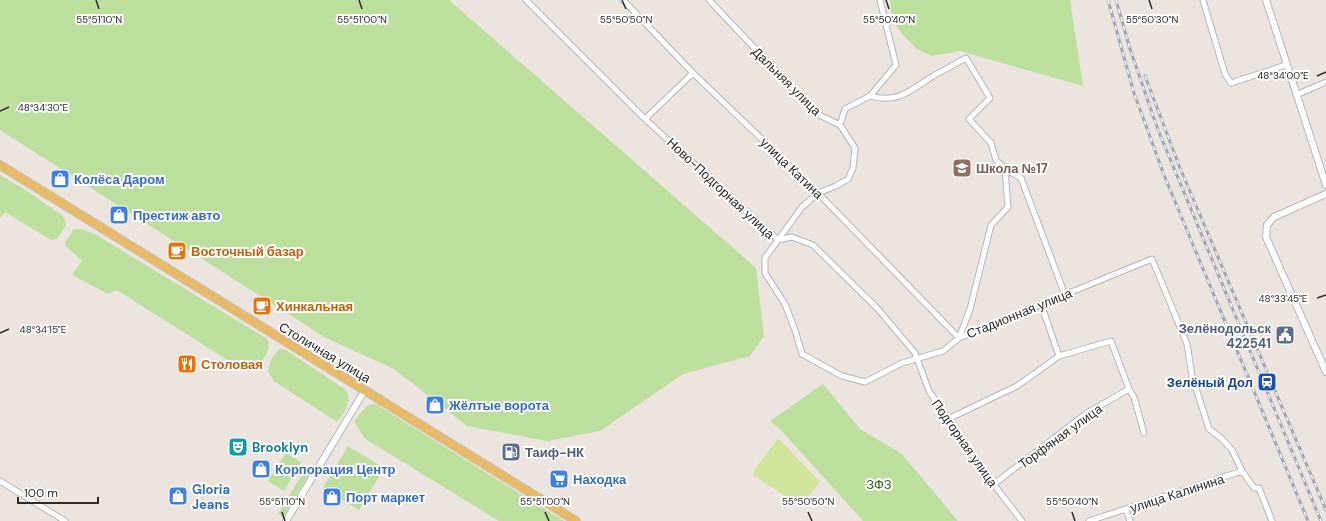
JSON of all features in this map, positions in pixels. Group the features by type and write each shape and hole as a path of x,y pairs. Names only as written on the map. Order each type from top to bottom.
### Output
{"main road":[{"name":"Столичная улица","path":"0,165 576,521"}],"street":[{"name":"Ново-Подгорная улица","path":"526,0 645,119 778,240 792,237 813,245 877,308 915,354 917,360"},
{"name":"улица Катина","path":"623,0 693,73 818,193 959,338"},
{"name":"Дальняя улица","path":"708,0 817,114 840,126 855,148 853,168 848,179 836,186 818,193 802,207 764,258 765,273 785,304 802,354"},
{"path":"840,126 845,109 870,96 896,65 880,0"},
{"path":"1203,0 1225,74 1231,83 1286,65"},
{"path":"1266,0 1326,185"},
{"path":"870,96 884,100 909,94 933,76 966,58 990,98 969,119 991,143 996,160 1006,170 1021,178 1065,295"},
{"path":"645,119 693,73"},
{"path":"1296,95 1326,82"},
{"path":"959,338 970,309 991,225 1008,207 1006,170"},
{"path":"1326,194 1274,217 1267,225 1266,238 1326,372"},
{"name":"Стадионная улица","path":"802,354 842,376 865,382 902,363 943,352 959,338 1152,259 1187,344 1192,376 1209,429 1221,438 1232,450 1242,471"},
{"path":"1041,304 1059,356"},
{"path":"948,419 1017,386 1059,356 1111,341 1129,389 1134,397 1144,432"},
{"name":"Подгорная улица","path":"917,360 929,391 994,484 1022,521"},
{"name":"Торфяная улица","path":"994,484 1087,413 1129,389"},
{"path":"286,521 365,390"},
{"path":"1242,471 1254,488 1258,488 1272,521"},
{"name":"улица Калинина","path":"1089,521 1242,471"},
{"path":"0,481 65,521"},
{"path":"1126,509 1130,521"}],"green space":[{"path":"0,0 449,0 756,268 764,336 750,356 683,374 600,431 547,441 467,426 394,369 326,338 0,130"},
{"path":"890,0 1070,0 1083,86 960,51 932,56 917,49 903,35 892,20"},
{"path":"0,175 27,191 63,216 66,225 57,239 51,240 5,212 0,218"},
{"path":"74,229 80,229 95,234 267,339 269,346 268,350 258,368 248,371 240,368 117,290 108,294 72,275 82,261 66,246 65,242"},
{"path":"279,349 286,350 346,390 349,399 347,407 337,422 274,381 268,371 271,360"},
{"name":"ЗФЗ","path":"823,384 860,429 902,454 958,521 863,521 781,430 770,421"},
{"path":"374,404 564,521 499,521 364,438 354,421 367,406"},
{"path":"777,440 780,440 820,482 801,506 753,475 755,469"},
{"path":"348,446 384,468 359,510 323,488"},
{"path":"286,453 301,462 284,491 268,481"},
{"path":"303,473 308,476 283,517 278,514"}],"railway":[{"path":"1108,0 1134,93 1164,175 1308,521"},
{"path":"1116,0 1130,49 1158,130 1321,521"},
{"path":"1145,76 1180,168 1326,510"}],"place":[{"name":"Школа №17","path":"962,168"},
{"name":"Колёса Даром","path":"60,179"},
{"name":"Престиж авто","path":"119,215"},
{"name":"Восточный базар","path":"177,251"},
{"name":"Хинкальная","path":"262,306"},
{"name":"Зелёнодольск 422541","path":"1285,335"},
{"name":"Столовая","path":"187,364"},
{"name":"Зелёный Дол","path":"1267,382"},
{"name":"Жёлтые ворота","path":"435,405"},
{"name":"Brooklyn","path":"238,447"},
{"name":"Таиф-НК","path":"511,452"},
{"name":"Корпорация Центр","path":"261,469"},
{"name":"Находка","path":"559,479"},
{"name":"Gloria Jeans","path":"178,496"},
{"name":"Порт маркет","path":"332,497"}]}
